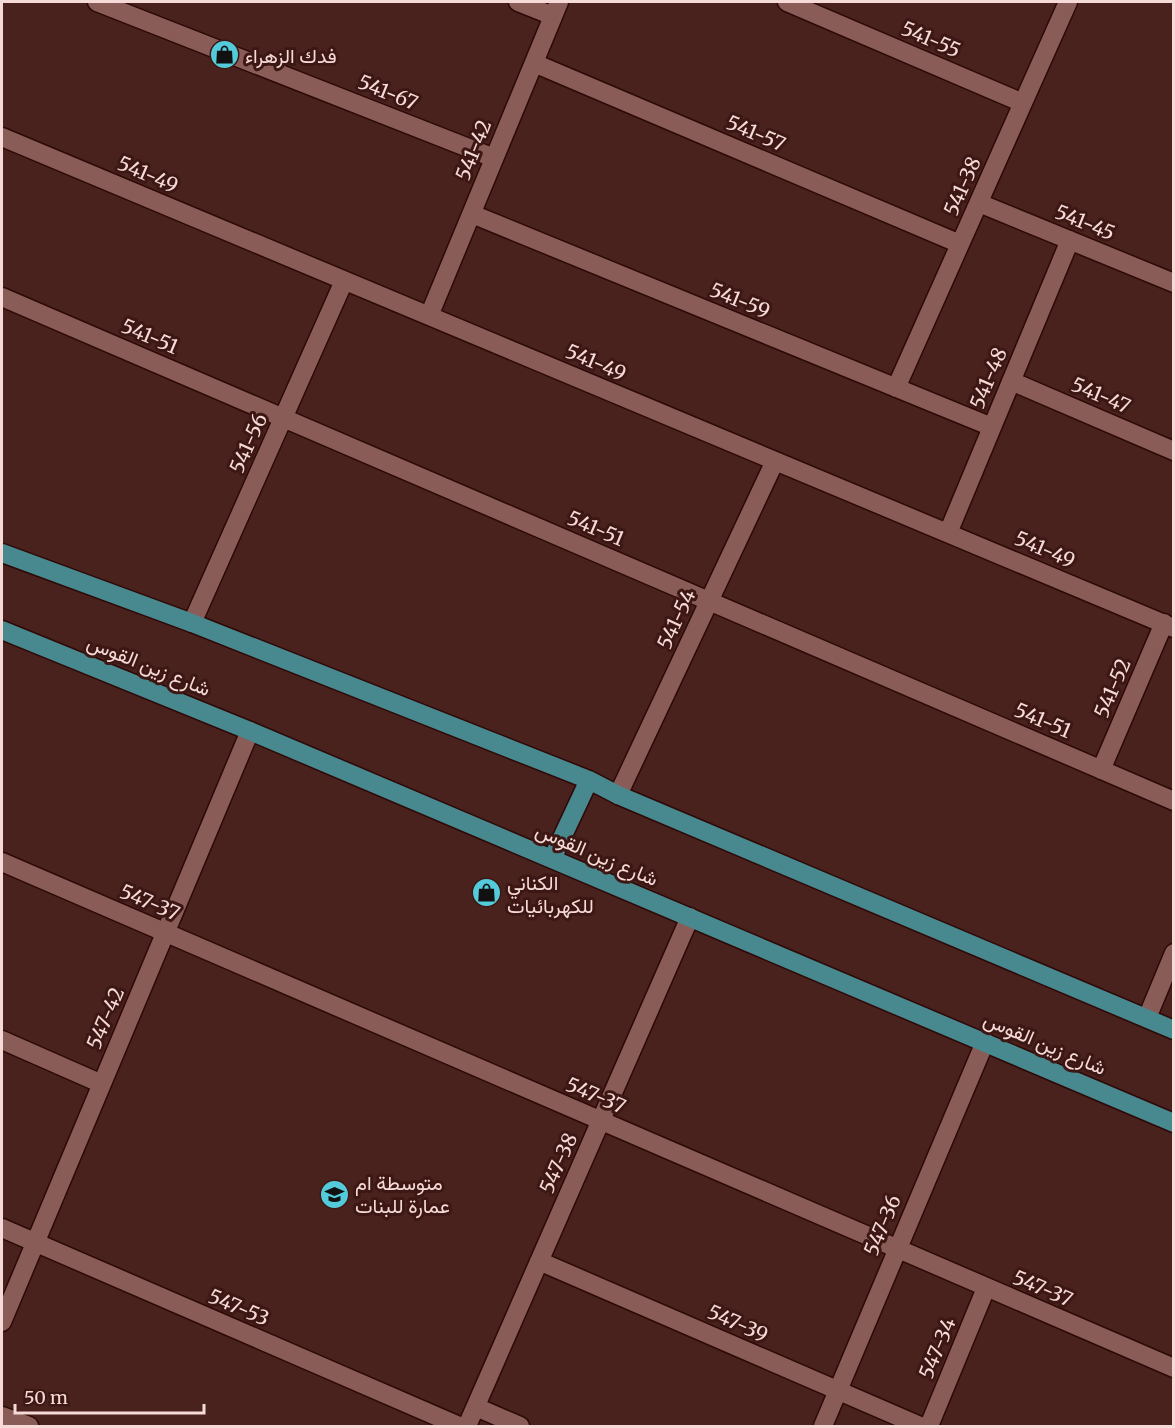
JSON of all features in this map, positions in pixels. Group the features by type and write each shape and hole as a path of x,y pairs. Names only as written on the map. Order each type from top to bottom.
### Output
{"main road":[{"path":"2,553 192,623 589,780 618,795 1173,1030"},
{"name":"شارع زين القوس","path":"2,630 250,731 1173,1123"},
{"path":"552,859 589,780"}],"street":[{"name":"541-67","path":"97,2 494,158"},
{"path":"518,2 556,9"},
{"name":"541-55","path":"787,2 1023,103"},
{"name":"541-38","path":"896,388 1068,2"},
{"name":"541-42","path":"429,316 556,9"},
{"name":"541-57","path":"534,63 960,244"},
{"name":"541-49","path":"2,137 1168,626"},
{"name":"541-45","path":"979,203 1173,283"},
{"name":"541-59","path":"471,214 992,427"},
{"name":"541-48","path":"948,533 1070,240"},
{"name":"541-56","path":"192,623 344,281"},
{"name":"541-51","path":"2,297 1173,801"},
{"name":"541-47","path":"1011,381 1173,450"},
{"name":"541-54","path":"618,795 775,461"},
{"name":"541-52","path":"1101,770 1168,626"},
{"name":"547-42","path":"2,1322 250,731"},
{"name":"547-37","path":"2,862 1173,1368"},
{"name":"547-38","path":"467,1426 690,917"},
{"path":"1147,1018 1173,953"},
{"path":"2,1040 102,1084"},
{"name":"547-36","path":"823,1426 985,1042"},
{"name":"547-53","path":"2,1228 459,1426"},
{"name":"547-39","path":"539,1260 920,1426"},
{"name":"547-34","path":"928,1426 986,1288"},
{"path":"476,1407 520,1426"},
{"path":"2,1416 29,1426"}],"place":[{"name":"فدك الزهراء","path":"224,55"},
{"name":"الكناني للكهربائيات","path":"486,893"},
{"name":"متوسطة ام عمارة للبنات","path":"334,1194"}]}
